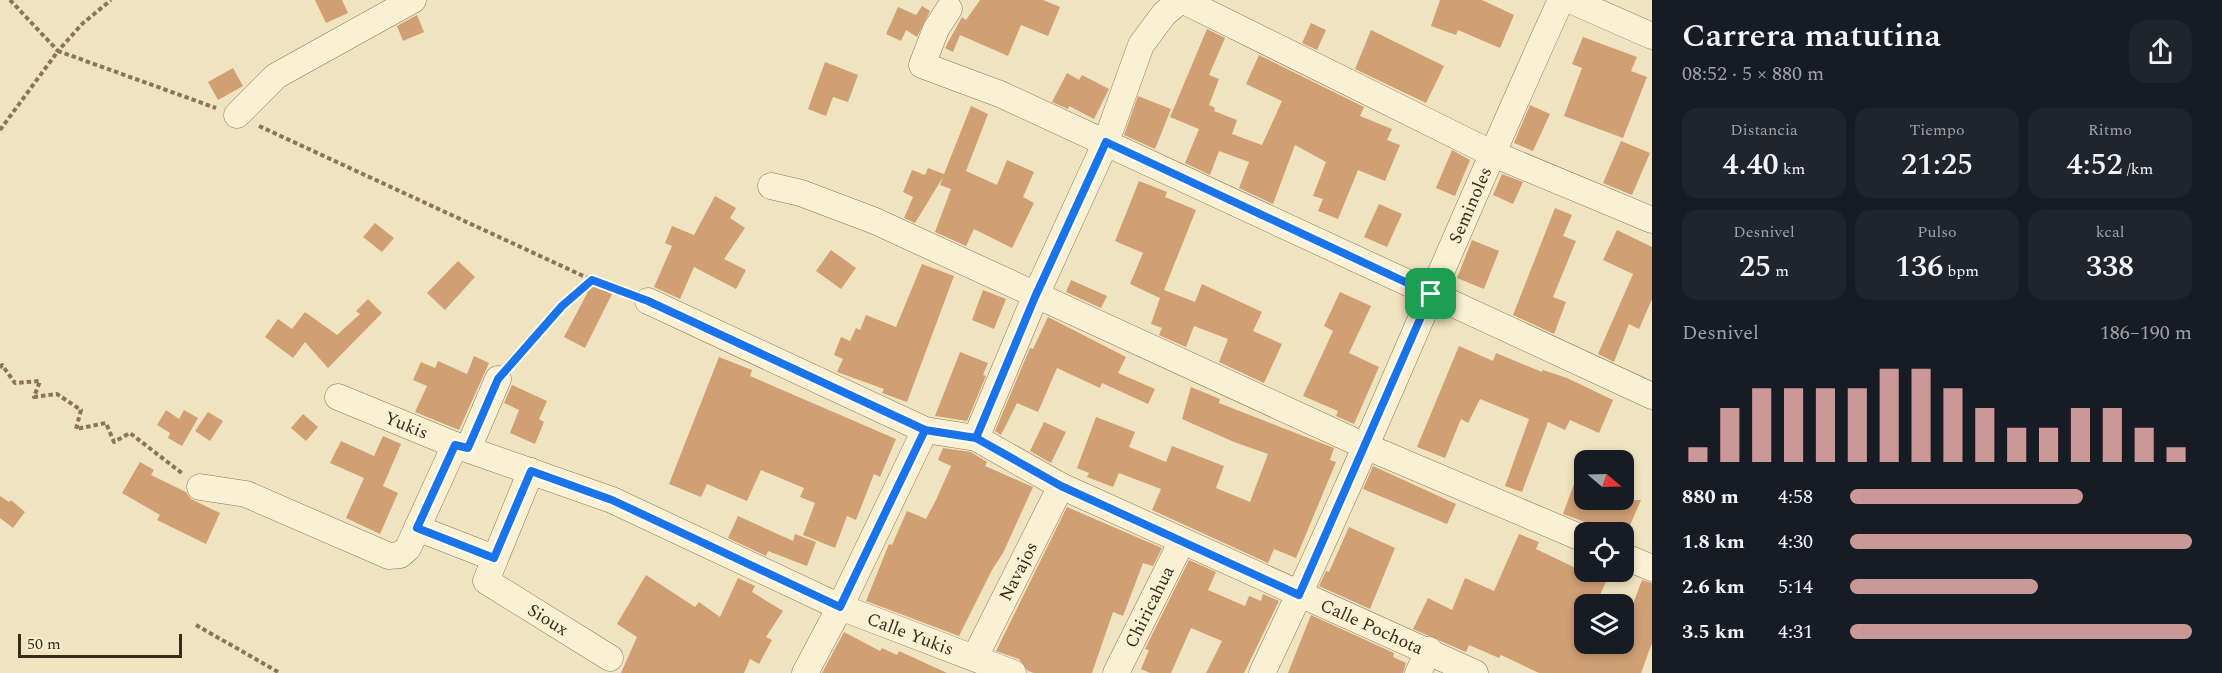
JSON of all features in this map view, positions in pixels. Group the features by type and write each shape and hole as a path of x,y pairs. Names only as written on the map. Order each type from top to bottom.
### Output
{"street":[{"path":"237,115 276,76 413,0"},
{"path":"976,438 1035,297 1106,142 1140,45 1164,14 1182,0 1491,153 1652,220"},
{"name":"Seminoles","path":"1262,673 1299,595 1491,153 1561,0"},
{"path":"1570,0 1652,36"},
{"path":"949,9 936,29 922,65 1000,94 1106,142 1652,396"},
{"path":"771,186 801,193 866,217 1035,297 1365,446 1574,535"},
{"name":"Calle Pochota","path":"648,301 925,430 976,438 1061,486 1476,673"},
{"path":"200,487 246,494 389,556 399,555 408,548 498,379"},
{"name":"Yukis","path":"338,398 462,447 612,500"},
{"path":"804,673 840,607 925,430"},
{"path":"490,570 531,471"},
{"name":"Navajos","path":"975,657 1061,486"},
{"name":"Calle Yukis","path":"612,500 840,607 1013,673"},
{"name":"Sioux","path":"417,528 490,570 610,658"},
{"name":"Chiricahua","path":"1116,673 1182,541"},
{"path":"1634,561 1652,568"},
{"path":"1418,673 1429,650"}],"path":[{"path":"10,0 58,51 237,115 592,280 648,301"},
{"path":"0,130 58,51 82,24 111,0"},
{"path":"498,379 562,306 592,280"},
{"path":"0,368 2,365 15,383 40,381 34,397 57,394 81,410 76,429 106,423 114,442 130,433 200,487"},
{"path":"196,625 280,673"}],"building":[{"path":"315,0 342,0 348,13 326,23"},
{"path":"980,0 1043,0 1060,7 1048,36 1021,25 1008,56 960,35 953,52 945,48 962,17 966,20"},
{"path":"1440,0 1482,0 1514,15 1500,48 1458,30 1456,35 1431,26"},
{"path":"922,6 930,11 917,37 906,30 901,41 886,34 898,7 916,15"},
{"path":"417,15 424,32 403,41 397,26"},
{"path":"1311,23 1326,30 1317,50 1302,43"},
{"path":"1207,29 1225,38 1209,75 1219,79 1209,105 1215,108 1214,111 1237,120 1232,134 1262,145 1282,101 1246,84 1259,55 1364,107 1360,116 1392,129 1387,140 1400,145 1385,181 1358,170 1338,219 1318,211 1323,199 1313,196 1326,162 1295,145 1273,204 1239,188 1249,162 1219,151 1210,175 1185,163 1199,129 1170,117"},
{"path":"1371,30 1444,66 1426,103 1355,69"},
{"path":"1583,37 1637,57 1631,71 1647,77 1623,138 1564,116 1582,68 1572,64"},
{"path":"825,62 858,75 848,102 833,97 826,116 808,109"},
{"path":"233,68 243,86 218,100 208,82"},
{"path":"1067,73 1079,80 1082,75 1109,89 1094,119 1069,106 1068,109 1052,102"},
{"path":"1138,96 1171,109 1155,149 1124,135"},
{"path":"1530,105 1550,114 1533,151 1514,143"},
{"path":"971,106 988,114 966,171 997,185 1007,160 1034,172 1023,197 1034,203 1012,248 974,229 966,246 935,232 951,189 940,185 943,177 915,223 904,218 913,197 903,192 912,170 925,175 928,168 944,174"},
{"path":"1621,141 1650,153 1632,195 1603,183"},
{"path":"1452,150 1470,160 1455,196 1436,188"},
{"path":"1502,174 1523,182 1513,204 1493,195"},
{"path":"1139,181 1167,192 1165,197 1196,210 1164,290 1195,302 1202,284 1262,312 1253,331 1282,344 1264,383 1219,362 1228,339 1194,326 1186,347 1159,335 1162,328 1151,324 1160,298 1130,284 1143,253 1115,241"},
{"path":"715,196 736,208 730,218 745,228 724,259 746,270 736,289 694,267 680,299 654,287 672,246 665,243 672,226 694,235"},
{"path":"1379,204 1402,214 1387,247 1364,237"},
{"path":"1555,208 1572,215 1563,236 1576,241 1553,297 1566,302 1554,334 1513,315"},
{"path":"375,223 394,238 382,252 363,237"},
{"path":"1617,230 1652,247 1652,299 1639,329 1629,324 1614,362 1598,354 1633,274 1603,260"},
{"path":"1472,240 1499,251 1484,289 1457,278"},
{"path":"831,250 856,268 841,289 816,271"},
{"path":"458,261 475,277 445,310 427,293"},
{"path":"922,264 954,276 907,402 882,393 884,389 837,372 843,359 834,355 841,337 850,341 856,328 860,330 866,315 896,327"},
{"path":"1071,280 1107,296 1101,308 1066,292"},
{"path":"592,284 612,294 585,348 564,337"},
{"path":"983,290 1006,299 994,329 972,320"},
{"path":"1340,292 1371,306 1349,353 1379,367 1354,424 1336,416 1338,411 1303,396 1333,331 1324,326"},
{"path":"368,299 382,313 328,368 305,342 293,358 265,337 278,319 292,329 305,312 337,335 360,314 356,311"},
{"path":"1048,317 1126,357 1118,373 1155,389 1148,404 1102,383 1100,388 1057,368 1038,412 1017,403 1001,435 995,431 1030,348 1033,349"},
{"path":"1459,346 1493,361 1496,353 1542,372 1543,370 1567,378 1613,400 1599,433 1570,420 1565,430 1548,422 1522,492 1505,486 1529,419 1480,399 1468,423 1461,419 1445,458 1417,447"},
{"path":"960,352 988,363 983,375 986,376 967,421 935,416"},
{"path":"474,356 489,363 459,430 415,412 427,386 413,380 421,362 435,368 438,361 467,374"},
{"path":"719,357 752,370 750,376 896,439 880,477 874,474 856,520 847,516 835,548 803,535 815,503 800,497 804,488 761,470 747,501 707,484 701,497 669,484"},
{"path":"512,385 547,401 539,419 544,422 535,444 510,433 519,410 504,403"},
{"path":"1191,387 1220,399 1219,403 1334,448 1330,460 1336,462 1296,558 1274,549 1268,563 1152,510 1161,489 1119,473 1113,487 1087,477 1089,473 1077,468 1096,417 1135,432 1129,447 1166,462 1172,446 1224,466 1216,488 1250,502 1268,454 1182,419"},
{"path":"166,410 179,419 184,410 198,418 182,446 168,438 170,433 157,425"},
{"path":"208,412 223,421 210,441 195,431"},
{"path":"303,414 318,427 306,441 291,428"},
{"path":"1044,422 1066,432 1051,463 1030,451"},
{"path":"383,436 401,444 383,486 398,493 380,534 346,518 364,478 330,463 341,441 374,456"},
{"path":"943,448 971,452 987,462 985,466 1033,487 1003,553 959,636 866,601 889,544 892,545 907,511 926,519 936,500 951,466 938,460"},
{"path":"140,462 154,470 151,475 186,492 191,499 220,513 206,544 157,520 160,515 122,493"},
{"path":"1373,466 1456,504 1447,524 1363,489"},
{"path":"1574,484 1574,510 1634,510 1634,500 1641,500 1631,522 1585,522 1563,514"},
{"path":"0,496 9,502 11,500 25,512 13,528 0,518"},
{"path":"1067,507 1162,548 1153,566 1143,563 1123,616 1113,612 1092,673 1034,673 1028,671 1019,659 996,651"},
{"path":"738,516 793,541 795,534 816,542 807,566 768,551 766,556 728,538"},
{"path":"1349,527 1395,548 1370,609 1319,586 1326,571 1329,572"},
{"path":"1519,534 1539,542 1536,549 1574,567 1574,582 1606,582 1600,594 1574,594 1574,654 1634,654 1634,601 1642,580 1652,583 1652,643 1641,673 1539,673 1501,655 1499,658 1469,645 1466,652 1413,629 1428,598 1452,610 1465,578 1494,591"},
{"path":"1189,560 1216,572 1208,590 1245,606 1249,596 1261,601 1263,594 1279,601 1244,673 1206,673 1222,641 1191,628 1171,673 1150,673 1141,669 1149,650 1145,649"},
{"path":"646,575 695,607 699,602 720,617 738,578 755,586 752,592 783,611 766,637 772,640 759,664 750,659 744,673 621,673 637,637 617,624"},
{"path":"1311,615 1394,653 1393,657 1406,663 1403,673 1288,673"},
{"path":"844,632 880,651 882,648 897,655 899,651 947,673 822,673"}],"route":[{"path":"1431,294 1106,142 1035,297 976,438 925,430 840,607 612,500 531,471 494,558 417,528 455,445 468,448 498,379 562,306 592,280 648,301 925,430 976,438 1061,486 1299,595 1431,294"}]}
